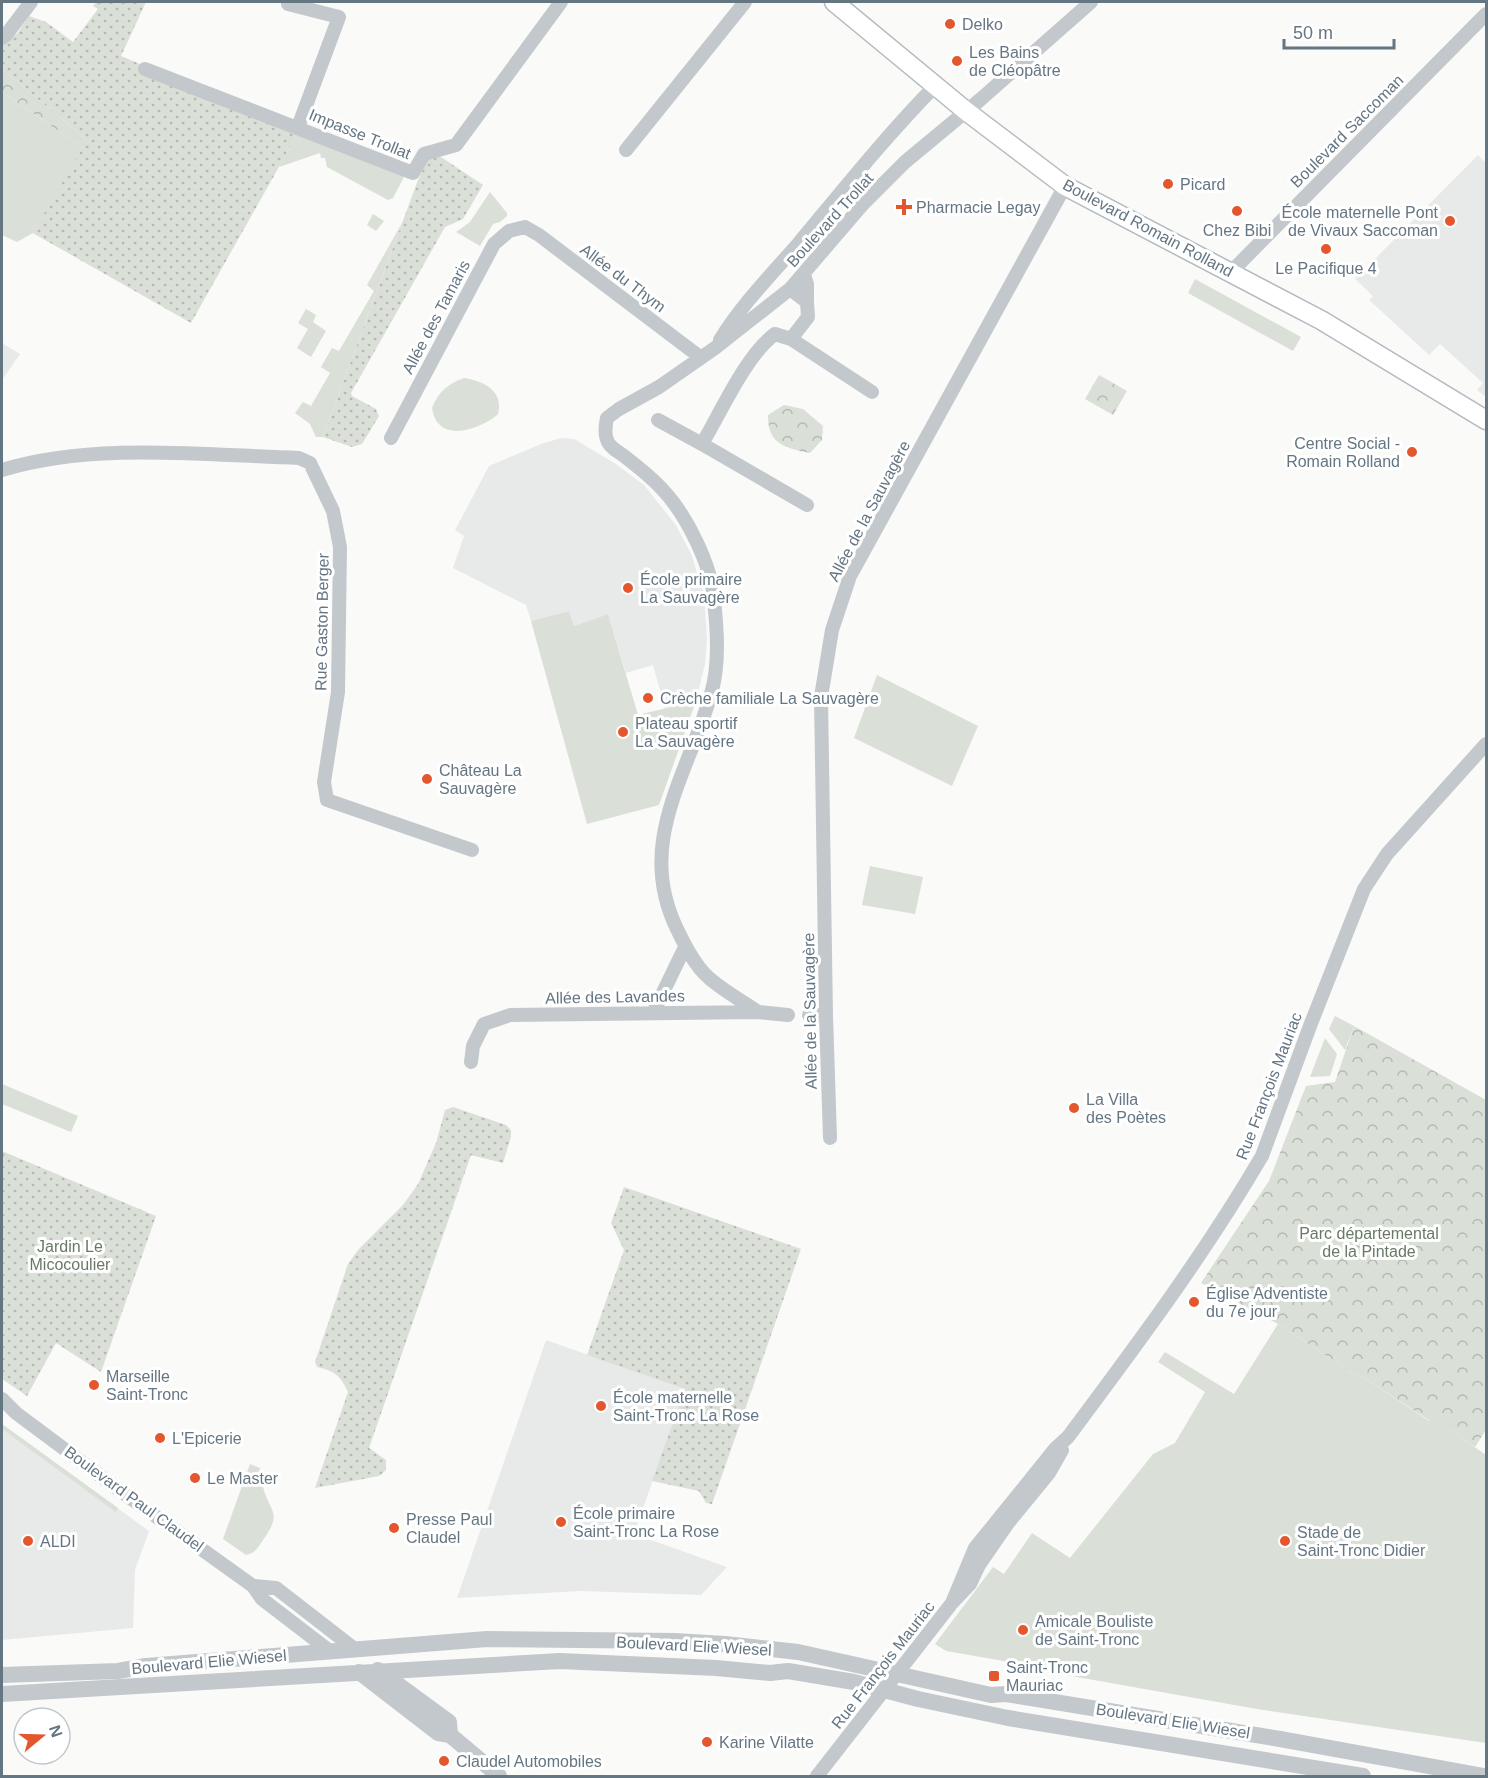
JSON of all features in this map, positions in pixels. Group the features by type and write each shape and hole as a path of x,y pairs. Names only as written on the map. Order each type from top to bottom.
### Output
{"main road":[{"name":"Boulevard Romain Rolland","path":"834,2 966,111 1065,186 1349,336 1486,420"}],"street":[{"path":"2,38 31,2"},
{"name":"Impasse Trollat","path":"145,69 412,173 424,154 456,145 561,2"},
{"path":"626,150 745,2"},
{"name":"Boulevard Trollat","path":"758,1012 708,977 685,947 671,918 664,891 660,868 663,832 687,758 712,693 717,656 714,596 705,561 692,532 663,489 609,444 605,430 607,418 660,387 715,348 790,289 863,204 905,162 1091,2"},
{"path":"288,4 339,17 298,127"},
{"name":"Boulevard Saccoman","path":"1231,272 1486,15"},
{"name":"Boulevard Trollat","path":"715,348 736,314 854,174 936,85"},
{"name":"Allée de la Sauvagère","path":"830,1138 821,697 832,630 850,576 1065,186"},
{"name":"Allée du Thym","path":"525,227 539,235 700,357"},
{"name":"Allée des Tamaris","path":"391,438 494,244 508,231 525,227"},
{"path":"791,339 808,317 807,284 804,275"},
{"path":"790,289 807,302"},
{"path":"702,444 741,377 764,343 775,334 791,339 872,392"},
{"path":"658,420 807,505"},
{"name":"Rue Gaston Berger","path":"2,470 40,460 86,454 127,453 299,458 310,464 333,511 340,547 338,692 324,782 327,800 472,850"},
{"name":"Rue François Mauriac","path":"817,1776 952,1603 970,1584 979,1565 1008,1523 1054,1465 1068,1437 1182,1281 1262,1156 1364,889 1387,854 1486,744"},
{"path":"653,1013 685,947"},
{"name":"Allée des Lavandes","path":"471,1062 473,1046 484,1024 510,1015 758,1012 788,1015"},
{"path":"809,1015 826,1016"},
{"name":"Boulevard Paul Claudel","path":"2,1399 16,1413"},
{"name":"Boulevard Paul Claudel","path":"2,1405 253,1586 262,1599 438,1733 450,1735 499,1776"},
{"name":"Boulevard Paul Claudel","path":"253,1586 276,1588 448,1722 450,1735"},
{"name":"Boulevard Elie Wiesel","path":"2,1675 118,1671 146,1666 487,1640 675,1641 725,1644 798,1652 991,1695 1006,1694 1280,1738 1485,1776"},
{"name":"Boulevard Elie Wiesel","path":"2,1694 560,1661 716,1668 770,1673 788,1671 854,1682 1008,1718 1364,1776"}],"shaded area":[{"name":"École maternelle Pont de Vivaux Saccoman","path":"1478,155 1486,163 1486,397 1477,390 1483,383 1440,344 1429,355 1369,300 1373,296 1355,279"},
{"path":"2,343 20,354 2,380"},
{"path":"561,438 574,439 616,464 644,485 676,525 692,556 704,595 707,639 705,664 696,701 665,708 653,665 626,673 608,614 574,626 569,611 531,621 526,605 453,568 464,536 455,530 489,466"},
{"name":"École primaire Saint-Tronc La Rose","path":"546,1340 685,1389 634,1534 727,1567 701,1595 581,1591 457,1598"},
{"path":"2,1424 149,1531 135,1570 133,1628 2,1640"}],"green space":[{"path":"96,2 146,2 121,56 140,64 139,71 298,133 191,323 33,233 87,140 2,69 2,42 17,34 29,16 46,22 73,42 98,9 93,6"},
{"path":"2,69 87,140 104,273 33,233 83,148 2,92"},
{"path":"2,92 83,148 33,233 17,242 2,235"},
{"path":"298,133 405,175 393,198 388,200 327,167 325,158 321,158 320,153 279,167"},
{"path":"438,155 483,185 463,219 445,227 351,393 352,396 376,409 379,416 362,444 352,447 323,437 418,180 429,157"},
{"path":"490,192 507,216 493,224 480,246 456,232 470,222"},
{"path":"373,214 384,221 376,231 367,225"},
{"path":"402,223 323,437 316,437 310,424 295,413 303,402 311,406 330,373 321,367 332,348 339,351 374,291 367,285"},
{"path":"1195,279 1301,337 1293,351 1188,293"},
{"path":"306,309 316,315 313,322 326,331 311,357 297,348 308,329 298,323"},
{"path":"1099,375 1127,391 1113,415 1085,399"},
{"path":"464,378 485,384 495,393 499,406 498,414 470,429 454,431 446,429 437,422 432,408 445,389"},
{"path":"784,405 803,409 823,426 822,440 810,453 780,443 771,432 768,415"},
{"name":"Plateau sportif La Sauvagère","path":"569,611 574,626 608,614 638,715 696,701 659,805 587,824 531,621"},
{"path":"877,675 978,726 952,786 854,738"},
{"path":"870,866 923,877 915,914 862,905"},
{"path":"1335,1016 1354,1026 1345,1050 1329,1029"},
{"name":"Parc départemental de la Pintade","path":"1354,1026 1486,1100 1486,1430 1475,1447 1433,1418 1430,1421 1278,1324 1201,1283 1269,1181 1306,1086 1335,1082"},
{"path":"1325,1038 1337,1054 1330,1076 1310,1077"},
{"path":"2,1084 78,1116 71,1132 2,1104"},
{"path":"453,1107 506,1125 511,1130 503,1163 471,1155 369,1448 386,1460 386,1470 379,1476 315,1488 348,1392 336,1375 317,1367 315,1362 348,1264 358,1250 403,1205 418,1184 436,1143 445,1110"},
{"name":"Jardin Le Micocoulier","path":"2,1151 156,1216 101,1372 56,1343 27,1396 2,1379"},
{"path":"624,1187 801,1249 712,1504 706,1503 699,1491 652,1481 685,1389 587,1355 624,1250 611,1223"},
{"name":"Stade de Saint-Tronc Didier","path":"1278,1324 1429,1421 1432,1417 1486,1455 1486,1743 1257,1709 1043,1671 1026,1665 946,1651 935,1644 993,1567 1004,1574 1032,1533 1070,1558 1153,1454 1175,1443 1205,1392 1158,1362 1165,1352 1234,1394"},
{"path":"2,1424 118,1508 116,1512 2,1429"},
{"path":"250,1464 260,1468 262,1485 274,1518 269,1531 258,1547 246,1555 223,1539"}],"place":[{"name":"Delko","path":"950,24"},
{"name":"Les Bains de Cléopâtre","path":"957,61"},
{"name":"Picard","path":"1168,184"},
{"name":"Pharmacie Legay","path":"904,207"},
{"name":"Chez Bibi","path":"1237,211"},
{"name":"École maternelle Pont de Vivaux Saccoman","path":"1450,221"},
{"name":"Le Pacifique 4","path":"1326,249"},
{"name":"Centre Social - Romain Rolland","path":"1412,452"},
{"name":"École primaire La Sauvagère","path":"628,588"},
{"name":"Crèche familiale La Sauvagère","path":"648,698"},
{"name":"Plateau sportif La Sauvagère","path":"623,732"},
{"name":"Château La Sauvagère","path":"427,779"},
{"name":"La Villa des Poètes","path":"1074,1108"},
{"name":"Église Adventiste du 7e jour","path":"1194,1302"},
{"name":"Marseille Saint-Tronc","path":"94,1385"},
{"name":"École maternelle Saint-Tronc La Rose","path":"601,1406"},
{"name":"L'Epicerie","path":"160,1438"},
{"name":"Le Master","path":"195,1478"},
{"name":"École primaire Saint-Tronc La Rose","path":"561,1522"},
{"name":"Presse Paul Claudel","path":"394,1528"},
{"name":"ALDI","path":"28,1541"},
{"name":"Stade de Saint-Tronc Didier","path":"1285,1541"},
{"name":"Amicale Bouliste de Saint-Tronc","path":"1023,1630"},
{"name":"Saint-Tronc Mauriac","path":"994,1676"},
{"name":"Karine Vilatte","path":"707,1742"},
{"name":"Claudel Automobiles","path":"444,1761"}]}
